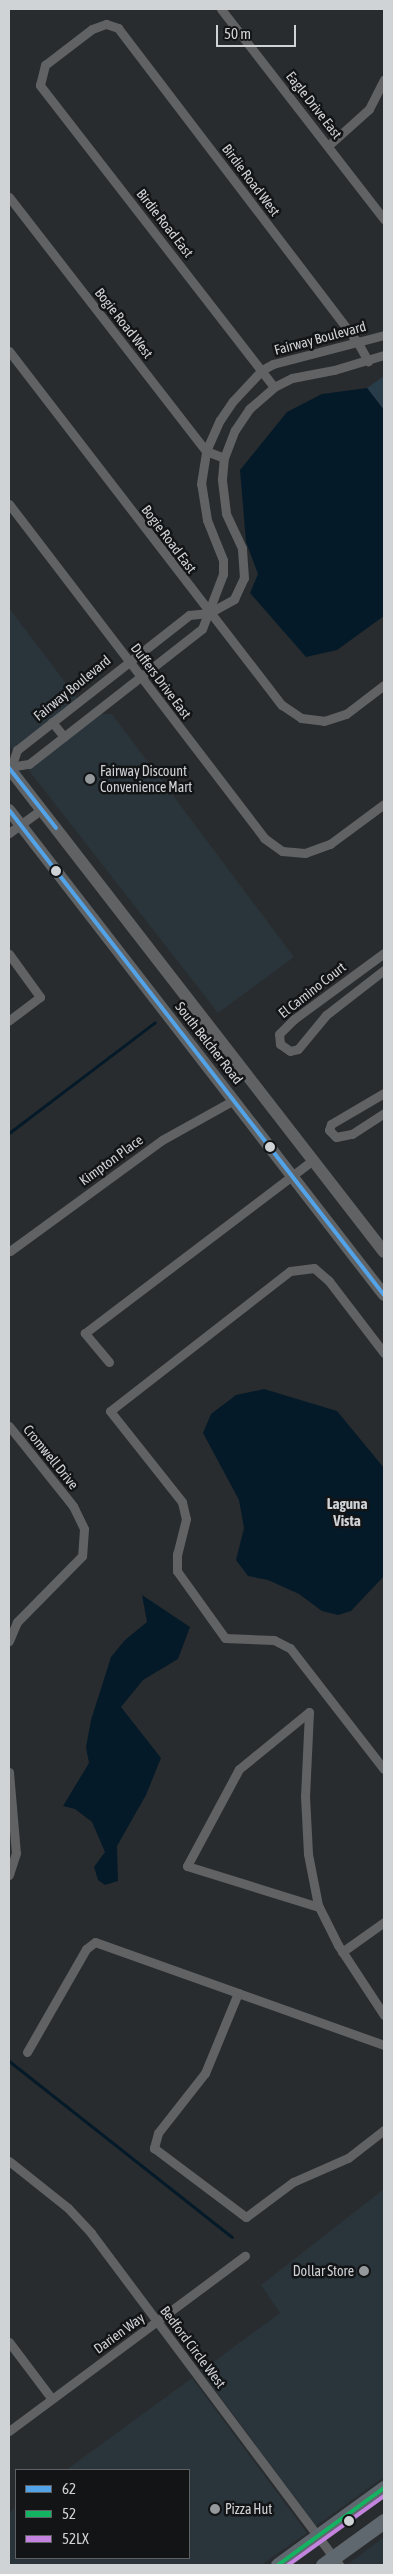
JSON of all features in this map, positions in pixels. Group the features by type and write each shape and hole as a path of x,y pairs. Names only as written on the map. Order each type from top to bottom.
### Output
{"main road":[{"name":"South Belcher Road","path":"10,767 384,1252"},
{"name":"South Belcher Road","path":"9,810 384,1295"},
{"path":"278,2565 384,2488"},
{"path":"331,2563 384,2521"}],"street":[{"name":"Eagle Drive East","path":"221,9 384,219"},
{"name":"Birdie Road East","path":"106,24 92,29 45,65 41,74 40,85 274,387"},
{"name":"Birdie Road West","path":"106,24 118,28 358,342 368,361"},
{"path":"329,146 369,109 384,80"},
{"name":"Bogie Road West","path":"9,197 206,451"},
{"name":"Fairway Boulevard","path":"10,767 29,764 202,629 223,574 223,560 207,520 201,484 206,451 220,420 262,370 303,354 384,335"},
{"name":"Bogie Road East","path":"9,352 282,705 301,718 324,721 346,714 384,685"},
{"name":"Fairway Boulevard","path":"10,767 17,750 189,615 209,613 234,599 244,578 242,548 226,512 222,479 224,458 235,430 249,410 274,387 292,378 368,361 384,355"},
{"path":"206,451 224,458"},
{"name":"Duffers Drive East","path":"9,504 264,838 282,851 305,853 330,844 384,804"},
{"path":"52,722 64,737"},
{"path":"9,833 42,809"},
{"name":"El Camino Court","path":"384,953 294,1019 279,1034 280,1044 290,1051 298,1049 326,1015 384,970"},
{"path":"9,954 40,997 9,1020"},
{"path":"384,1093 331,1124 329,1130 336,1138 352,1134 384,1113"},
{"name":"Kimpton Place","path":"10,1252 162,1140 234,1100"},
{"path":"109,1362 85,1333 313,1160"},
{"path":"384,1353 329,1281 314,1268 290,1271 110,1411 182,1502 186,1519 177,1554 177,1571 225,1638 274,1640 290,1648 384,1769"},
{"name":"Cromwell Drive","path":"9,1426 73,1506 84,1530 82,1556 13,1620"},
{"path":"9,1641 13,1620"},
{"path":"320,1907 188,1866 239,1769 309,1712 305,1796 308,1854 320,1907 342,1952 384,2015"},
{"path":"9,1772 16,1853 9,1875"},
{"path":"342,1952 384,1922"},
{"path":"27,2052 86,1949 95,1942 384,2045"},
{"path":"238,1993 205,2074 158,2133 154,2148 162,2157 246,2217 293,2182 348,2158 384,2130"},
{"name":"Bedford Circle West","path":"9,2161 68,2208 157,2322 317,2537 331,2563"},
{"name":"Darien Way","path":"9,2431 245,2256"},
{"path":"9,2342 52,2400"}],"shaded area":[{"path":"384,376 384,410 367,388"},
{"path":"367,388 384,410 384,616 337,650 306,657 250,593 258,574 246,542 240,470 287,412 322,394"},
{"path":"9,608 81,703 16,754 9,745"},
{"path":"90,714 112,714 294,957 218,1013 23,763"},
{"path":"264,1389 337,1411 384,1468 384,1576 351,1611 338,1615 322,1611 299,1594 268,1580 248,1576 236,1560 244,1528 239,1500 203,1433 211,1414 236,1395"},
{"path":"142,1595 190,1627 178,1659 143,1680 121,1707 161,1758 146,1795 117,1846 118,1881 105,1885 98,1880 94,1867 105,1852 92,1822 75,1809 63,1806 89,1763 86,1747 91,1720 111,1657 125,1640 147,1622"},
{"path":"384,2189 384,2477 316,2526 201,2371 280,2313 261,2285"},
{"path":"192,2378 307,2533 261,2565 9,2565 9,2513 15,2508 15,2559 190,2559 190,2469 67,2469"},
{"path":"384,2537 384,2565 347,2565"}],"waterway":[{"path":"9,1133 155,1022"},
{"path":"9,2061 232,2237"}],"transit line":[{"name":"62","path":"9,768 56,828"},
{"name":"62","path":"9,810 384,1295"},
{"name":"52","path":"278,2565 384,2488"},
{"name":"52LX","path":"288,2565 384,2496"}],"place":[{"name":"Fairway Discount Convenience Mart","path":"90,779"},
{"name":"Dollar Store","path":"364,2271"},
{"name":"Pizza Hut","path":"215,2509"}],"district":[{"name":"Laguna Vista","path":"347,1512"}]}
